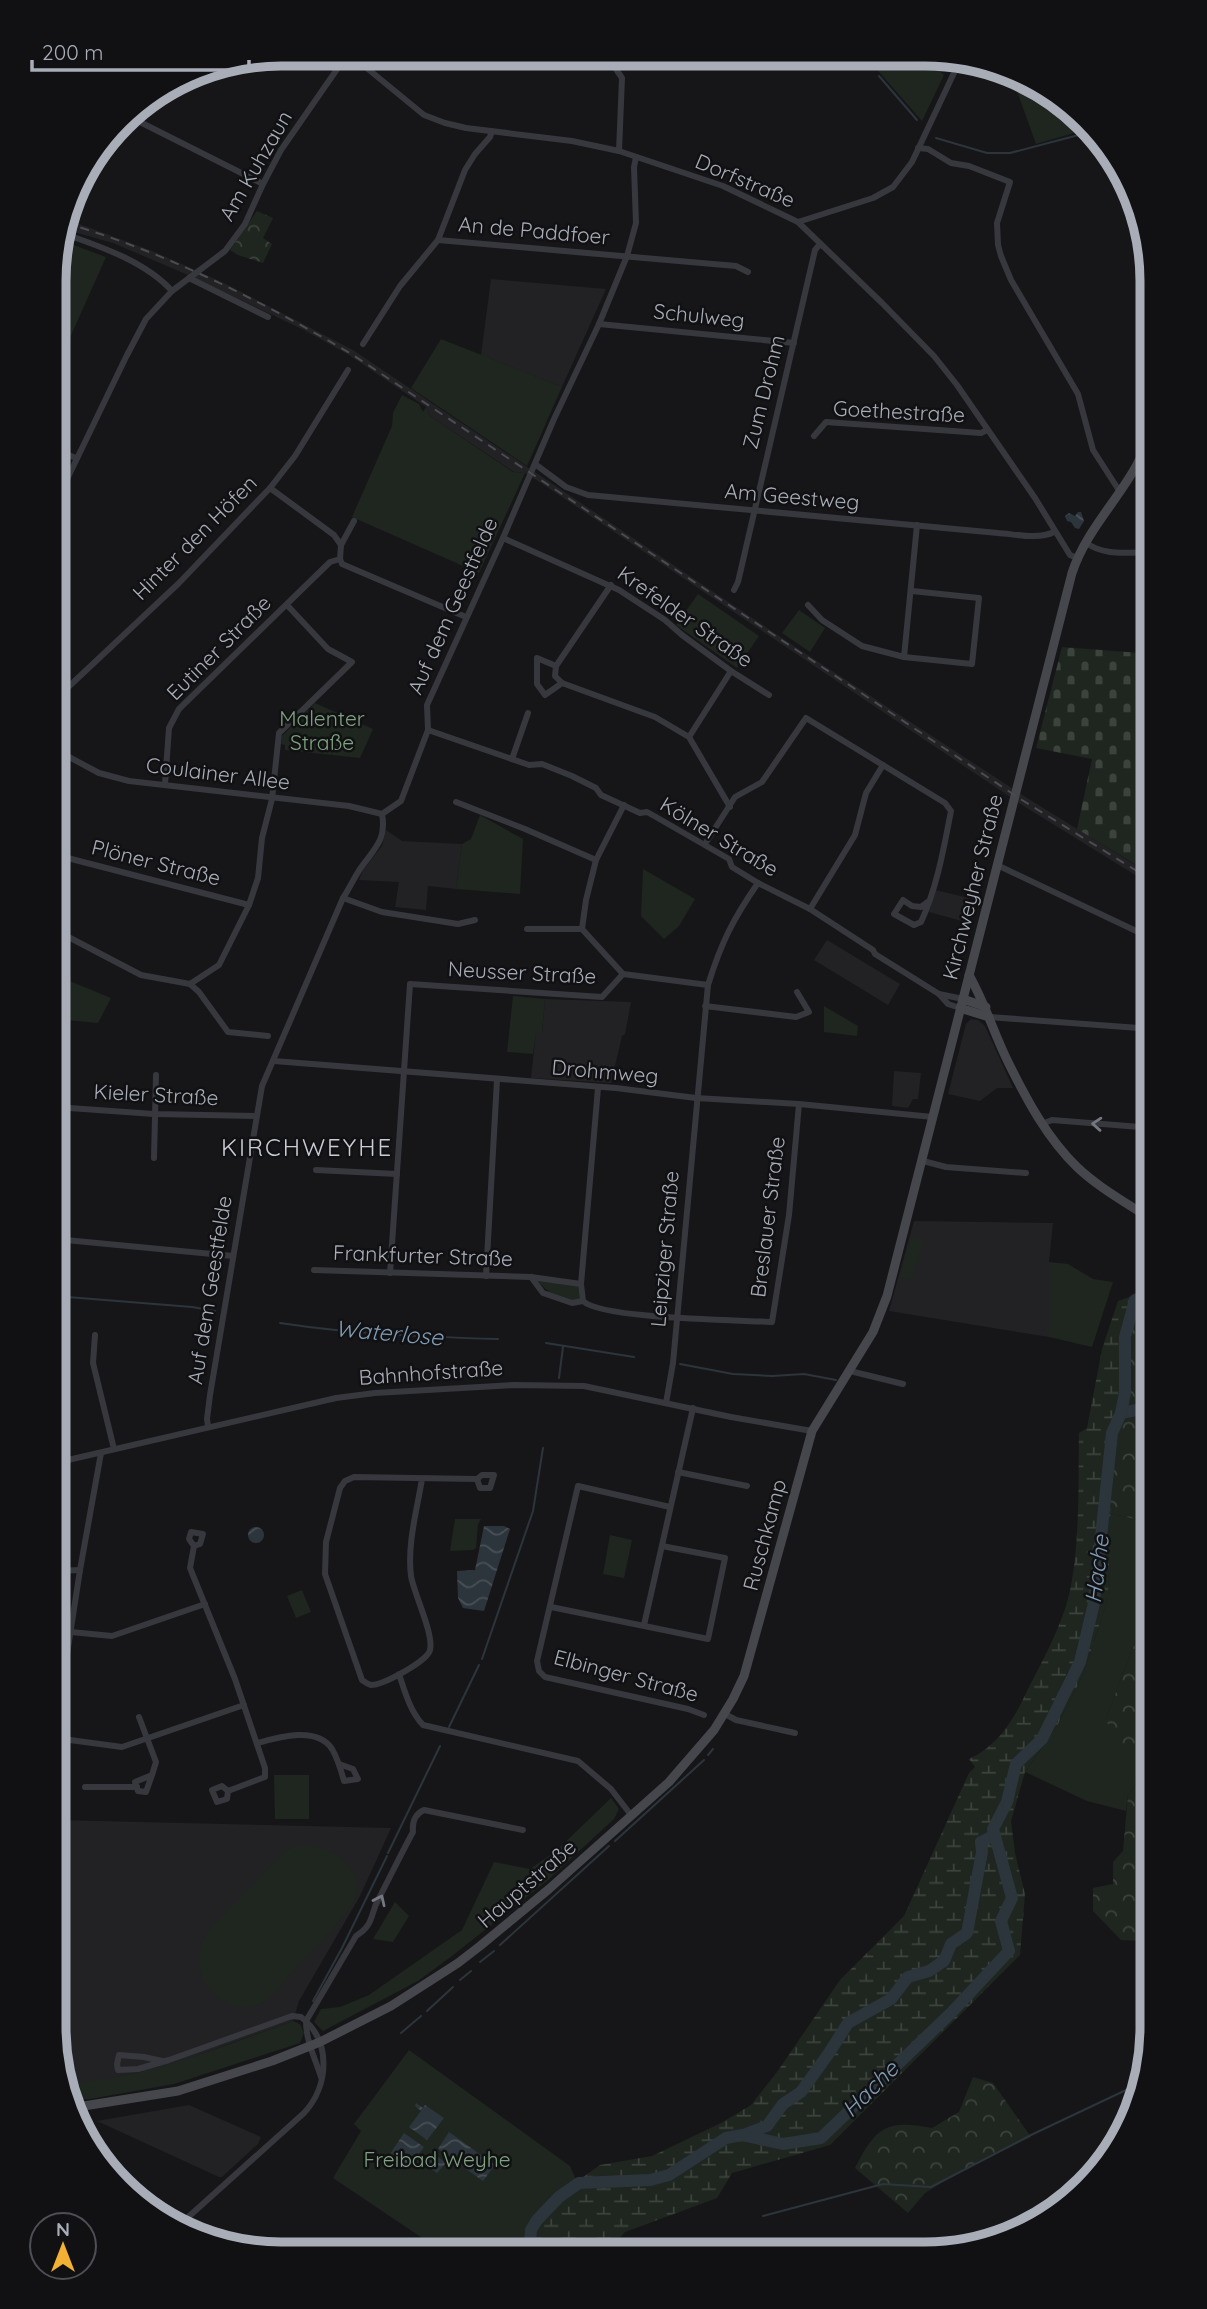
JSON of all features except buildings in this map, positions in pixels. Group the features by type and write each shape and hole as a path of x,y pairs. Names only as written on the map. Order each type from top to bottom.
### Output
{"main road":[{"name":"Kirchweyher Straße","path":"850,1371 883,1308 923,1161 1065,595 1085,542 1140,462"},
{"path":"969,975 988,1012 1009,1065 1042,1124 1061,1150 1078,1167 1140,1211"},
{"path":"962,1004 988,1012"},
{"name":"Ruschkamp","path":"725,1714 750,1660 812,1431 850,1371"},
{"name":"Hauptstraße","path":"82,2106 178,2091 272,2062 310,2047 391,2006 458,1963 549,1889 687,1763 725,1714"}],"street":[{"name":"Am Kuhzaun","path":"66,480 146,319 172,290 225,251 245,224 281,150 339,66"},
{"name":"Dorfstraße","path":"363,66 424,115 456,125 572,141 619,151 723,187 798,222 934,356 1035,498 1070,555 1077,558"},
{"path":"614,66 622,78 619,151"},
{"path":"798,222 864,202 891,189 907,170 956,68"},
{"path":"139,121 263,184"},
{"path":"363,344 400,286 438,240 465,170 491,137 492,131"},
{"path":"918,148 928,149 951,163 969,166 1010,182 997,223 998,245 1011,280 1078,394 1093,450 1120,492"},
{"name":"Auf dem Geestfelde","path":"208,1426 262,1086 343,898 379,844 384,826 382,814 401,801 428,730 427,705 600,324 627,257 636,223 636,157"},
{"path":"72,237 159,276 172,290"},
{"name":"An de Paddfoer","path":"438,240 736,266 748,272"},
{"name":"Zum Drohm","path":"734,590 815,250 820,244"},
{"path":"189,278 268,317"},
{"name":"Schulweg","path":"600,324 794,343"},
{"name":"Hinter den Höfen","path":"66,688 179,583 270,488 295,456 348,370"},
{"name":"Goethestraße","path":"814,436 826,422 981,433 987,430"},
{"path":"66,454 76,458"},
{"name":"Am Geestweg","path":"535,464 566,486 588,495 1039,536 1054,532"},
{"path":"270,488 334,535 341,545"},
{"path":"354,521 341,545 342,564 466,617"},
{"path":"904,657 916,525"},
{"name":"Krefelder Straße","path":"503,538 611,585 665,620 731,671 769,695"},
{"path":"1085,542 1102,552 1140,552"},
{"name":"Eutiner Straße","path":"165,784 169,728 179,709 330,562 340,559"},
{"path":"611,585 556,666 555,676 562,683 655,717 689,737 730,807"},
{"path":"808,605 822,620 863,646 904,657 972,664 979,598 912,591"},
{"path":"190,984 219,965 258,878 261,838 272,799 279,733 352,662 328,649 287,605"},
{"path":"556,666 537,658 537,684 545,695 562,683"},
{"path":"689,737 731,671"},
{"path":"512,759 528,713"},
{"path":"705,844 736,797 762,782 806,718 945,803 951,811 945,845 929,901 921,922 914,925 894,914 903,900 912,906 921,907 929,901"},
{"name":"Kölner Straße","path":"428,730 529,765 542,764 572,776 596,788 601,795 640,813 647,812 730,859 732,867 758,883 810,909 939,994 948,1004 962,1004"},
{"name":"Coulainer Allee","path":"66,755 110,777 129,781 349,806 382,814"},
{"path":"810,909 855,835 866,793 883,765"},
{"path":"456,802 596,860"},
{"path":"582,929 596,860 624,805"},
{"name":"Plöner Straße","path":"66,858 248,905"},
{"path":"997,864 1140,933"},
{"name":"Leipziger Straße","path":"666,1403 673,1363 708,985 722,943 758,883"},
{"path":"343,898 393,914 458,924 475,920"},
{"path":"527,929 582,929 623,974 708,985"},
{"path":"66,935 141,975 190,984 228,1032 268,1036"},
{"name":"Neusser Straße","path":"403,1073 410,984 602,997 623,974"},
{"path":"705,1006 796,1017 809,1012 797,992"},
{"path":"988,1012 1140,1028"},
{"name":"Drohmweg","path":"274,1061 933,1117"},
{"path":"390,1273 403,1073"},
{"path":"154,1158 156,1074"},
{"path":"486,1276 497,1080"},
{"path":"583,1301 581,1284 598,1088"},
{"name":"Breslauer Straße","path":"677,1318 772,1321 789,1214 799,1104"},
{"name":"Kieler Straße","path":"66,1108 154,1114 256,1116"},
{"path":"1042,1124 1052,1120 1140,1127"},
{"path":"923,1161 946,1167 1026,1173"},
{"path":"316,1170 397,1174"},
{"path":"66,1240 233,1256"},
{"name":"Frankfurter Straße","path":"314,1270 531,1277 581,1284"},
{"name":"Frankfurter Straße","path":"531,1277 543,1293 572,1303 583,1301 592,1307 677,1318"},
{"path":"95,1335 93,1363 114,1449"},
{"path":"850,1371 903,1384"},
{"name":"Bahnhofstraße","path":"66,1460 336,1398 375,1393 514,1385 584,1386 812,1431"},
{"path":"644,1625 693,1408"},
{"path":"66,1663 101,1452"},
{"path":"678,1472 747,1486"},
{"path":"422,1479 410,1555 411,1577 431,1646 426,1658 399,1674 369,1685 362,1681 325,1574 326,1542 340,1488 345,1481 354,1477 477,1479"},
{"path":"662,1546 725,1558 708,1639 551,1607 578,1486 670,1507"},
{"path":"194,1546 190,1569 244,1705 265,1768 265,1777 228,1791"},
{"path":"66,1571 80,1570"},
{"path":"71,1632 112,1636 205,1604"},
{"name":"Elbinger Straße","path":"551,1607 537,1661 545,1677 688,1709 704,1715"},
{"path":"399,1674 416,1718 424,1725 578,1761 611,1789 631,1815"},
{"path":"66,1739 122,1747 244,1705"},
{"path":"725,1714 736,1720 795,1733"},
{"path":"85,1787 137,1787 135,1782 152,1775 156,1762 139,1717"},
{"path":"258,1743 291,1735 314,1738 331,1747 339,1764"},
{"path":"322,2078 310,2047 306,2021 356,1936 363,1932 374,1915 376,1903 413,1832 412,1825 418,1813 424,1810 523,1830"},
{"path":"162,2061 119,2055 117,2064 118,2070 126,2071 162,2061 214,2046 292,2017 301,2017 315,2030 325,2066 315,2102 185,2220"}],"shaded area":[{"path":"75,222 155,252 226,284 353,350 794,646 1140,868 1140,878 1022,805 541,483 525,473 514,472 430,416 426,407 349,355 304,330 113,243 73,232"},
{"path":"491,279 606,289 562,387 481,355"},
{"path":"386,830 402,841 462,844 456,889 428,886 426,910 395,907 399,882 359,880 363,870 382,846"},
{"path":"935,890 969,898 962,921 929,912"},
{"path":"827,940 900,984 888,1005 814,960"},
{"path":"545,999 631,1002 611,1083 531,1078 536,1032 542,1033"},
{"path":"971,1019 978,1020 985,1026 1013,1088 997,1088 980,1101 948,1094 966,1024"},
{"path":"894,1071 921,1073 918,1099 913,1099 908,1108 892,1106"},
{"path":"914,1221 1053,1223 1049,1262 1049,1337 889,1311"},
{"path":"66,1820 391,1828 360,1896 299,2001 293,2021 168,2066 90,2083 75,2084 68,2056"},
{"path":"189,2105 261,2137 258,2144 219,2177 97,2121"}],"green space":[{"path":"874,66 935,67 944,75 922,121"},
{"path":"1015,87 1045,103 1079,132 1036,144"},
{"path":"257,211 273,218 263,238 272,244 263,263 230,250"},
{"path":"70,244 106,257 66,347 66,281"},
{"path":"441,339 562,387 527,466 411,388"},
{"path":"402,395 419,404 423,412 426,407 430,416 513,472 525,473 479,573 352,517 392,426 393,413"},
{"path":"698,594 759,636 737,668 676,625"},
{"path":"799,610 825,628 810,652 782,633"},
{"path":"1062,647 1140,653 1140,867 1077,829 1092,759 1036,748"},
{"name":"Malenter Straße","path":"315,703 373,729 360,758 285,750 285,745 281,744 282,736"},
{"path":"480,815 523,839 520,894 456,889 462,844 471,839"},
{"path":"643,869 695,899 679,926 664,939 641,916"},
{"path":"66,980 111,998 98,1023 66,1020"},
{"path":"513,996 545,999 542,1033 536,1033 533,1054 507,1052"},
{"path":"824,1006 858,1026 857,1036 824,1032"},
{"path":"911,1237 923,1240 912,1280 900,1277"},
{"path":"1049,1262 1068,1264 1093,1279 1113,1282 1092,1347 1049,1337"},
{"path":"536,1279 578,1285 580,1300 555,1296"},
{"path":"1140,1293 1140,1310 1132,1315 1127,1337 1127,1393 1112,1451 1108,1598 1083,1675 1058,1724 1025,1772 1011,1821 1025,1894 1020,1955 830,2145 732,2173 717,2198 625,2232 616,2242 527,2242 528,2230 534,2218 558,2195 600,2165 652,2156 721,2123 751,2105 840,1980 904,1916 969,1773 975,1767 969,1759 998,1738 1012,1719 1044,1658 1065,1609 1076,1545 1079,1433 1087,1428 1102,1349 1118,1301"},
{"path":"1140,1310 1140,1520 1109,1513 1112,1451 1127,1393 1127,1337 1132,1315"},
{"path":"1109,1513 1140,1520 1140,1630 1106,1718 1140,1752 1134,1787 1128,1795 1126,1811 1087,1801 1025,1772 1058,1724 1083,1675 1108,1598"},
{"path":"455,1519 481,1519 478,1524 476,1548 473,1550 450,1551"},
{"path":"610,1535 632,1540 624,1578 603,1574"},
{"path":"302,1590 311,1612 296,1618 287,1596"},
{"path":"1140,1630 1140,1754 1115,1748 1106,1718"},
{"path":"1140,1759 1140,1941 1121,1940 1093,1911 1093,1888 1113,1884 1113,1862 1123,1851 1128,1795 1134,1787"},
{"path":"274,1775 309,1775 309,1819 275,1819"},
{"path":"611,1798 619,1809 614,1819 548,1880 452,1956 418,1981 323,2031 314,2022 321,2009 340,2007 369,1995 462,1930 494,1862 530,1869 556,1851"},
{"path":"311,1846 332,1853 349,1867 357,1885 351,1908 266,2000 250,2006 224,2001 210,1990 200,1970 200,1950 208,1931 285,1851 292,1847"},
{"path":"395,1902 409,1916 393,1942 373,1939"},
{"path":"293,2021 300,2024 304,2033 300,2043 174,2084 90,2099 79,2099 78,2097 74,2083 123,2076 209,2051"},
{"name":"Freibad Weyhe","path":"409,2050 570,2166 577,2182 558,2195 528,2230 527,2242 428,2242 333,2178 361,2131 354,2124"},
{"path":"973,2077 993,2083 1031,2137 964,2169 925,2193 908,2213 855,2168 869,2143 884,2129 904,2125 932,2128 959,2112"}],"water":[{"path":"1081,512 1084,521 1079,529 1067,521 1065,516 1069,513 1075,516"},
{"path":"484,1526 504,1526 510,1529 484,1611 463,1608 458,1598 457,1571 475,1570"},
{"path":"253,1527 259,1527 264,1535 262,1541 253,1543 248,1538 248,1532"},
{"path":"416,2103 423,2108 425,2105 444,2118 427,2140 409,2127 421,2111 415,2106"},
{"path":"449,2132 495,2165 483,2181 438,2149"},
{"path":"404,2133 424,2147 407,2170 388,2157"},
{"path":"434,2154 446,2163 437,2173 426,2165"}],"waterway":[{"path":"879,76 917,120"},
{"path":"936,138 987,153 1010,153 1081,134"},
{"name":"Waterlose","path":"66,1297 215,1311"},
{"name":"Hache","path":"530,2242 531,2230 537,2220 559,2197 579,2183 650,2180 669,2175 726,2138 742,2135 783,2144 821,2138 951,2013 1009,1951 1001,1921 1012,1898 993,1829 1007,1802 1016,1764 1042,1739 1080,1662 1094,1603 1112,1433 1121,1413 1125,1393 1125,1337 1135,1300 1140,1298"},
{"name":"Waterlose","path":"280,1323 416,1336 498,1339"},
{"path":"546,1343 634,1357"},
{"path":"559,1378 563,1347"},
{"name":"Waterlose","path":"680,1364 733,1374 804,1374 836,1380"},
{"path":"1121,1413 1140,1409"},
{"path":"482,1659 533,1511 543,1448"},
{"path":"449,1727 479,1665"},
{"path":"388,1853 440,1746"},
{"path":"708,1755 713,1749"},
{"path":"615,1841 704,1760"},
{"name":"Hache","path":"743,2135 767,2126 783,2104 801,2092 848,2023 891,1999 908,1977 929,1971 944,1961 951,1944 967,1933 982,1852 981,1842 993,1836"},
{"path":"500,1945 609,1846"},
{"path":"313,2001 387,1856"},
{"path":"480,1962 494,1951"},
{"path":"460,1980 471,1971"},
{"path":"427,2011 453,1987"},
{"path":"401,2033 421,2016"},
{"path":"763,2216 883,2184 931,2187 1031,2135 1132,2087"}],"railway":[{"path":"74,226 140,248 213,280 353,355 1022,800 1140,873"}],"district":[{"name":"KIRCHWEYHE","path":"307,1148"}]}
